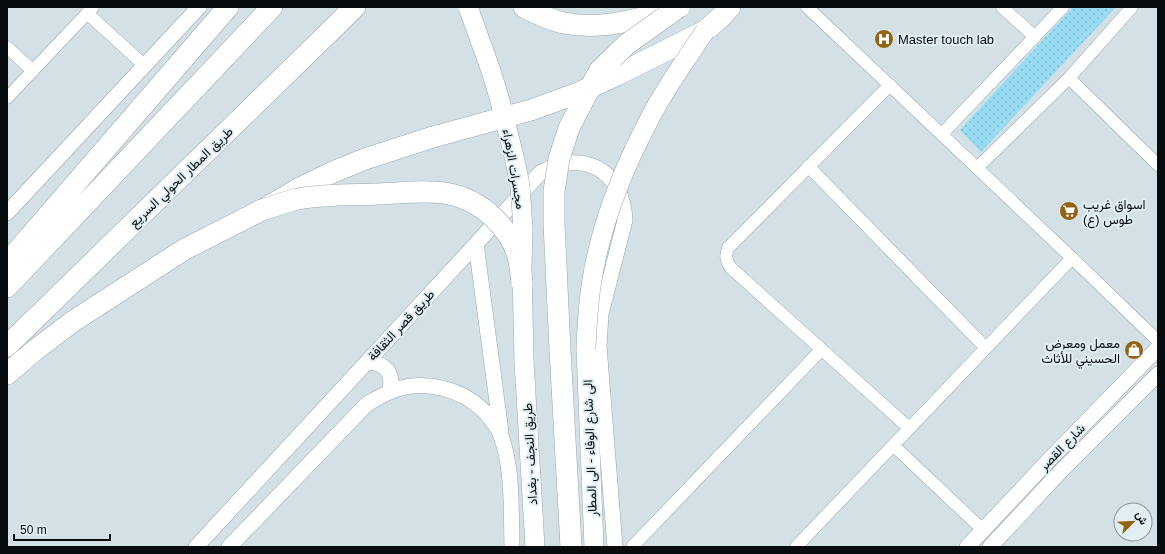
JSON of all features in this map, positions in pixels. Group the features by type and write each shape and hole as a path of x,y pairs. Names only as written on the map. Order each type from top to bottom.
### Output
{"highway":[{"path":"7,287 272,7"},
{"name":"طريق المطار الحولي السريع","path":"7,346 355,7"},
{"path":"524,7 563,23 591,25 617,23 648,17 674,7"},
{"path":"571,547 554,223 554,191 559,159 569,128 600,70 627,44 679,7"},
{"path":"7,374 72,322 136,280 185,249 262,210 300,188 365,159 433,137 531,110 578,93 643,63 705,31 730,7"},
{"path":"7,263 226,9"},
{"path":"262,210 297,199 340,195 438,192 462,197 487,211 499,223 509,237 517,252 522,282"}],"main road":[{"name":"مجسرات الزهراء","path":"468,7 490,68 514,156 520,186 522,208 524,361"},
{"name":"الى شارع الوفاء - الى المطار","path":"594,547 586,350 588,315 598,246 620,179 650,117 705,31"},
{"name":"طريق النجف - بغداد","path":"524,361 535,547"}],"street":[{"path":"7,213 199,7"},
{"path":"807,7 1158,341"},
{"path":"1002,7 1035,37"},
{"path":"942,134 1063,7"},
{"path":"977,168 1069,78 1132,7"},
{"path":"7,98 90,10 144,65"},
{"path":"7,47 33,71"},
{"path":"1069,78 1158,165"},
{"path":"890,85 728,248 726,255 727,262 731,268 909,428"},
{"name":"طريق قصر الثقافة","path":"196,547 368,362 540,172 565,162 579,162 592,165 604,172 614,181 621,193 625,206 625,220 602,314 600,346 615,547"},
{"path":"808,166 986,348"},
{"path":"476,244 501,434 508,464 512,547"},
{"path":"803,545 909,428 1072,258"},
{"name":"شارع القصر","path":"967,547 1061,447 1158,348"},
{"path":"632,547 821,350"},
{"path":"368,362 374,362 385,368 391,380 389,392"},
{"name":"شارع القصر","path":"990,547 1073,459 1158,374"},
{"path":"229,547 354,416 367,404 389,392 415,386 432,386 449,390 465,397 479,407 492,420 501,434"},
{"path":"894,446 983,530"},
{"path":"1061,447 1064,457 1070,460 1073,459"},
{"path":"1029,481 1037,483 1040,493"}],"shaded area":[{"path":"1073,7 1116,7 981,152 960,130"}],"place":[{"name":"Master touch lab","path":"884,39"},
{"name":"اسواق غريب طوس (ع)","path":"1069,211"},
{"name":"معمل ومعرض الحسيني للأثاث","path":"1134,350"}]}
